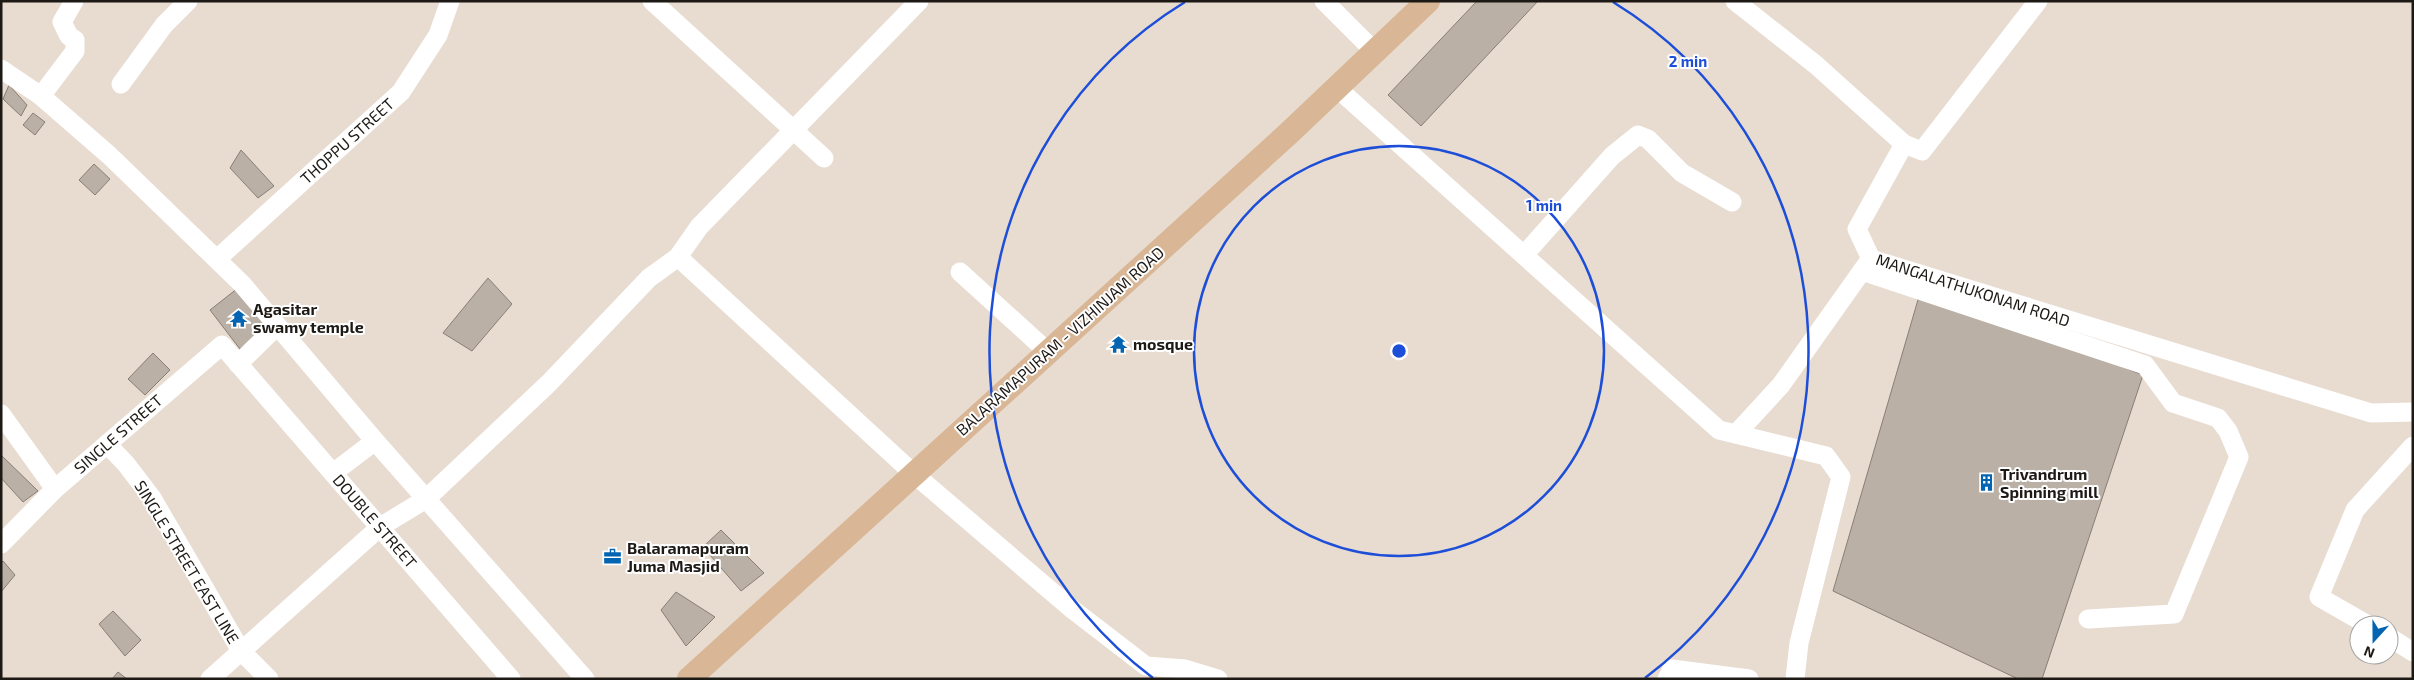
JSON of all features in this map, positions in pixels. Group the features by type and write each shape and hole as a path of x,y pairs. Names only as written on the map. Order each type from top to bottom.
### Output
{"main road":[{"name":"BALARAMAPURAM - VIZHINJAM ROAD","path":"689,679 1337,88 1428,1"}],"street":[{"path":"41,96 75,51 75,40 69,36 62,22 74,1"},
{"path":"120,84 164,25 188,1"},
{"name":"THOPPU STREET","path":"217,259 401,92 438,34 450,1"},
{"path":"652,1 824,158"},
{"path":"210,679 380,527 426,499 549,383 649,278 678,257 699,227 919,1"},
{"path":"1324,1 1375,52"},
{"path":"1735,1 1816,65 1904,144 1922,151 2038,1"},
{"path":"1,69 41,96 110,156 242,284 577,676"},
{"path":"1337,88 1719,430 1826,456 1841,477 1799,643 1794,679"},
{"path":"1524,255 1612,156 1638,135 1648,139 1682,173 1732,202"},
{"name":"MANGALATHUKONAM ROAD","path":"1904,144 1857,229 1867,265 2371,414 2413,412"},
{"path":"678,257 914,474 1072,609 1146,666 1185,669 1218,679"},
{"path":"1736,434 1781,385 1867,265 2146,365 2173,403 2218,418 2228,431 2239,457 2174,614 2088,619"},
{"path":"960,272 1048,352"},
{"path":"238,364 277,326"},
{"name":"SINGLE STREET","path":"1,544 55,489 222,345 238,364"},
{"name":"DOUBLE STREET","path":"238,364 511,679"},
{"path":"1,414 55,489"},
{"path":"333,473 375,441"},
{"name":"SINGLE STREET EAST LINE","path":"107,444 126,464 152,498 241,651 269,679"},
{"path":"2350,615 2319,597 2355,510 2413,446"},
{"path":"2399,643 2413,652"},
{"path":"1667,679 1672,669 1749,679"}],"building":[{"path":"1477,1 1538,1 1421,126 1388,95"},
{"path":"9,85 27,105 21,116 3,99"},
{"path":"33,113 45,122 35,135 23,125"},
{"path":"241,150 274,186 258,198 230,168"},
{"path":"94,164 110,179 95,195 79,180"},
{"path":"488,278 512,304 472,351 443,333"},
{"name":"Trivandrum Spinning mill","path":"1922,286 2143,375 2042,679 2018,679 1833,591"},
{"name":"Agasitar swamy temple","path":"238,288 268,327 240,349 210,310"},
{"path":"153,353 170,370 145,395 128,379"},
{"path":"1,455 38,491 23,502 1,478"},
{"path":"721,530 764,573 741,591 703,547"},
{"path":"3,561 15,575 1,592 1,563"},
{"path":"676,592 715,617 686,646 661,610"},
{"path":"113,611 141,640 125,656 99,624"},
{"path":"118,672 127,679 112,679"}],"place":[{"name":"Agasitar swamy temple","path":"239,318"},
{"name":"mosque","path":"1119,344"},
{"name":"Trivandrum Spinning mill","path":"1986,483"},
{"name":"Balaramapuram Juma Masjid","path":"613,557"}]}
